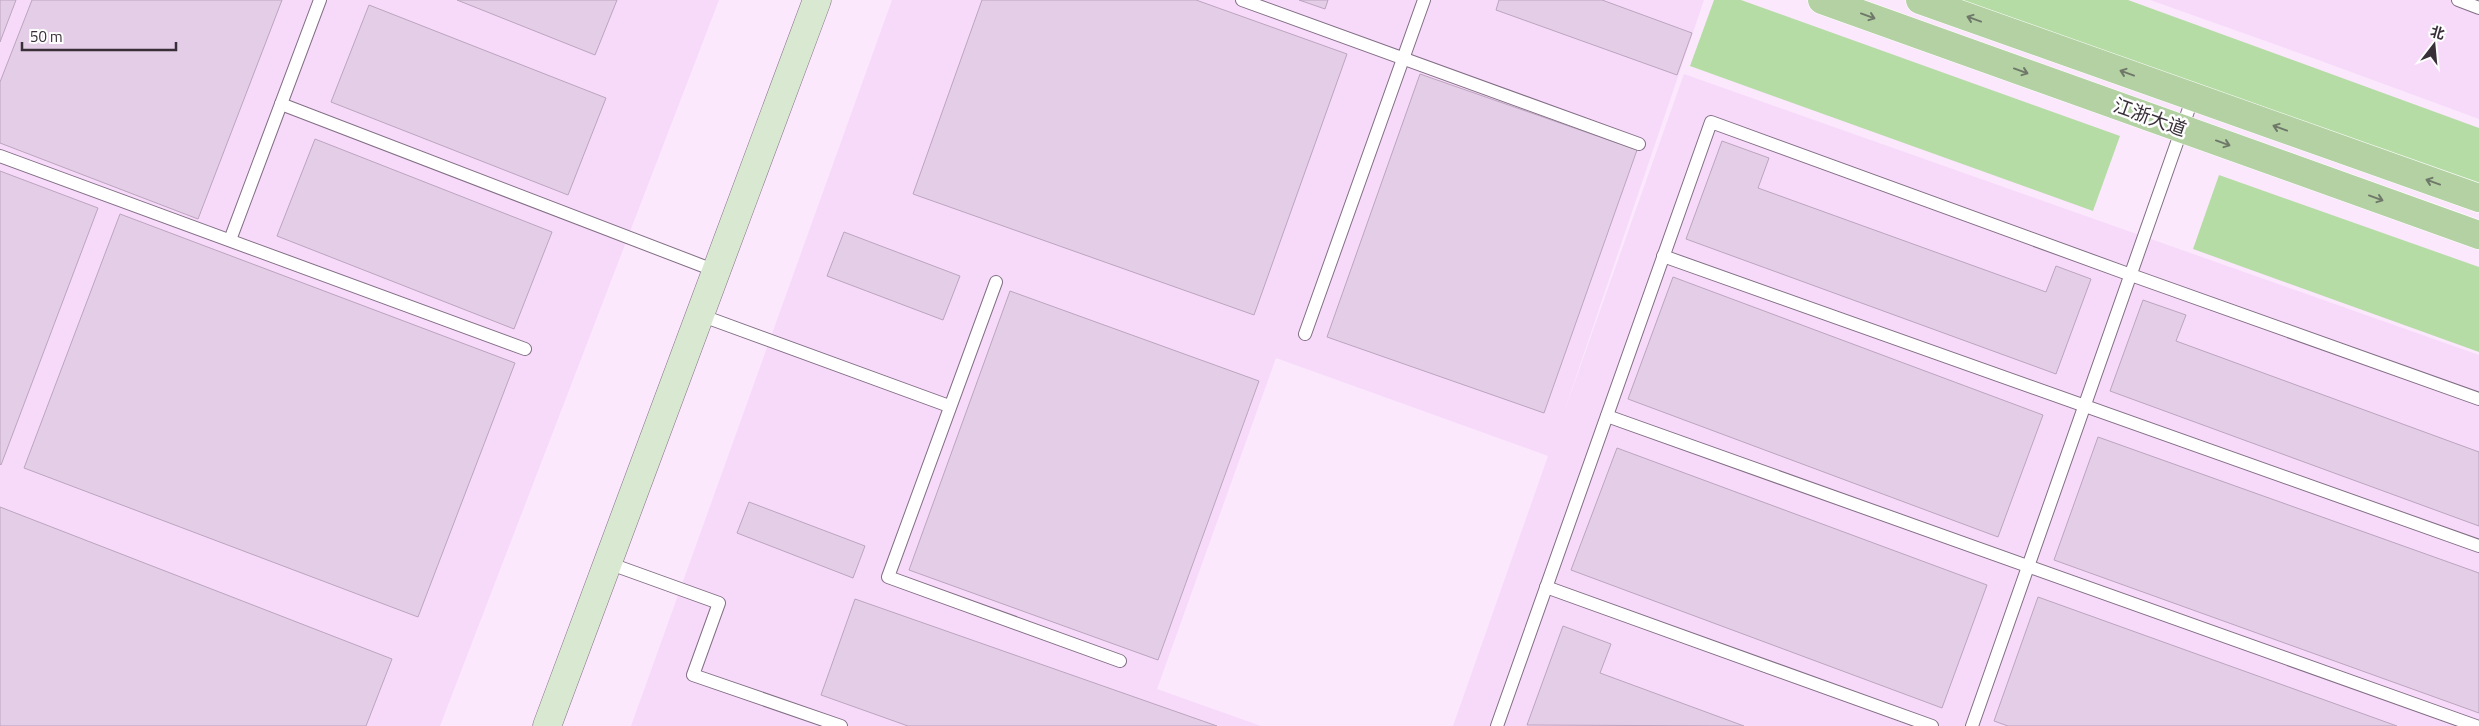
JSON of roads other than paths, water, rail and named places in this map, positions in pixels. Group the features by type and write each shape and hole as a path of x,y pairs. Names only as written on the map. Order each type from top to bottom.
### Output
{"main road":[{"path":"547,726 817,0"},
{"name":"江浙大道","path":"1822,0 2479,235"},
{"name":"江浙大道","path":"1920,0 2479,198"}],"lane":[{"path":"230,240 320,0"},
{"path":"1242,0 1639,144"},
{"path":"1305,334 1424,0"},
{"path":"2458,0 2479,8"},
{"path":"1972,726 2193,97"},
{"path":"281,104 716,271"},
{"path":"1497,726 1711,122 2479,399"},
{"path":"0,156 525,348"},
{"path":"1663,256 2479,546"},
{"path":"996,282 888,576 1120,661"},
{"path":"700,315 949,406"},
{"path":"1607,416 2476,726"},
{"path":"608,563 719,603 693,675 841,726"},
{"path":"1546,587 1932,726"}]}
